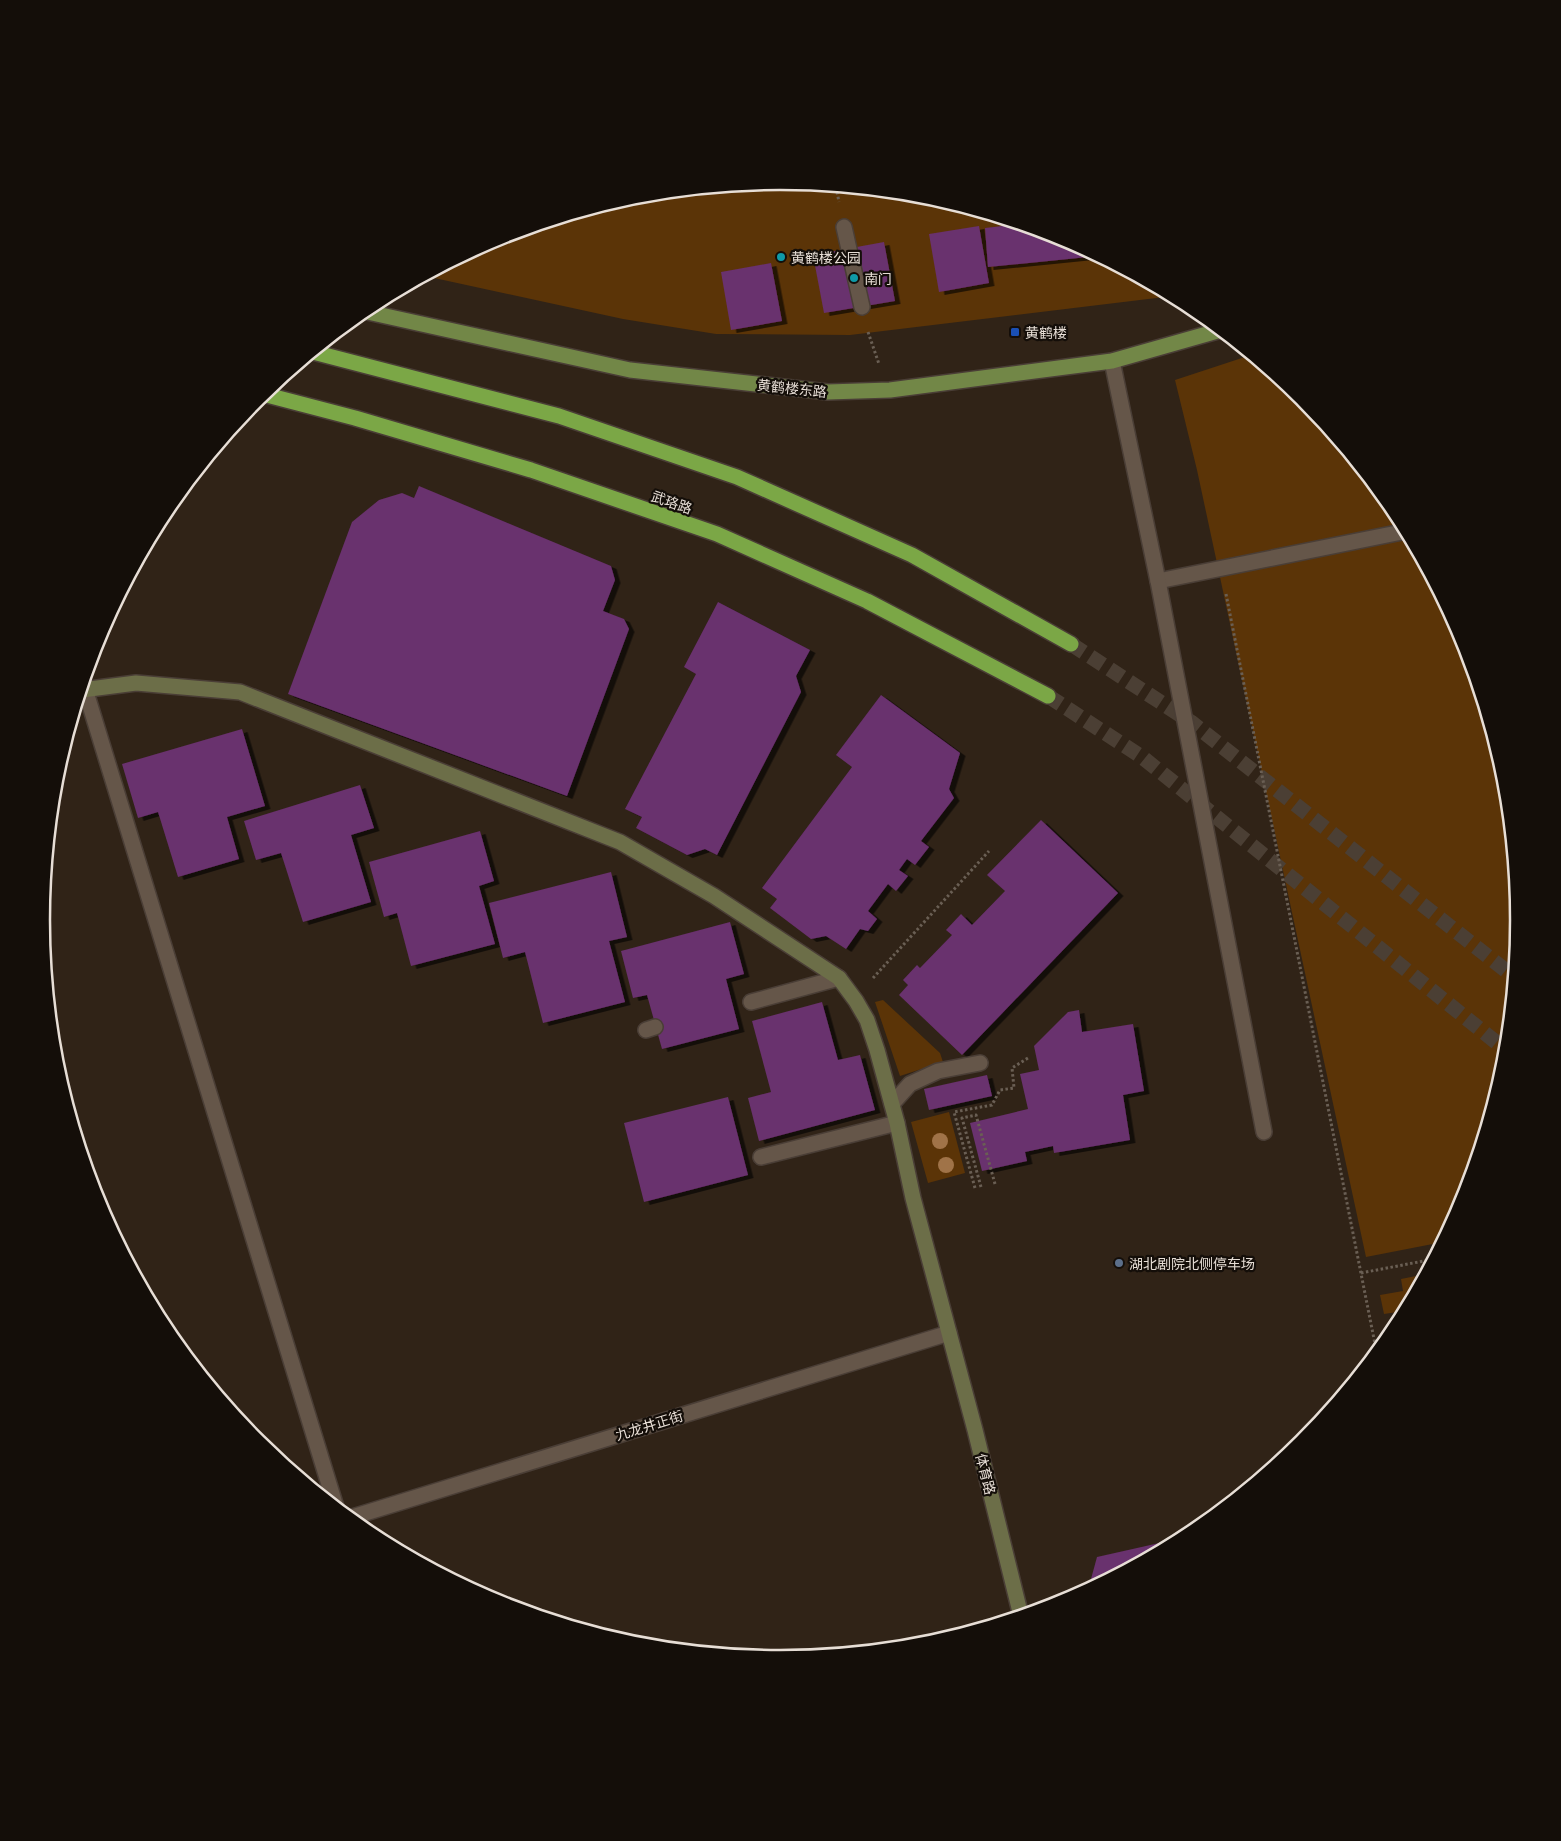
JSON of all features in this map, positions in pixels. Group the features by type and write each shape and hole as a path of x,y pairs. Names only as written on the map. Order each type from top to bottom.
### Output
{"highway":[{"path":"320,354 559,416 737,477 912,556 1071,644"},
{"name":"武珞路","path":"272,396 355,418 531,470 717,534 867,601 1048,696"}],"main road":[{"name":"黄鹤楼东路","path":"375,313 630,370 828,392 890,390 1112,361 1213,332"}],"street":[{"path":"844,227 862,306"},
{"path":"1112,361 1158,581 1264,1132"},
{"path":"1158,581 1399,533"},
{"path":"88,689 136,683 240,692 620,842 714,896 839,978"},
{"path":"86,696 333,1497"},
{"path":"750,1002 839,978"},
{"name":"体育路","path":"839,978 867,1020 892,1104 913,1198 975,1430 1020,1610"},
{"path":"892,1104 910,1084 938,1071 980,1063"},
{"path":"761,1157 897,1123"},
{"name":"九龙井正街","path":"357,1515 949,1333"}],"path":[{"path":"862,306 870,341 890,390"},
{"path":"1221,569 1374,1345"},
{"path":"870,982 989,851"},
{"path":"976,1188 954,1112 992,1105 1000,1090 1014,1088 1012,1068 1028,1058"},
{"path":"981,1187 962,1118 976,1116 995,1184"},
{"path":"1360,1273 1427,1260"}],"shaded area":[{"name":"黄鹤楼公园","path":"780,190 876,196 970,215 1060,246 1104,265 1161,297 850,335 716,334 623,319 434,278 457,265 501,246 591,215 685,196"},
{"path":"1245,357 1297,404 1330,439 1388,515 1436,597 1472,686 1486,731 1505,825 1509,873 1511,920 1505,1016 1486,1110 1472,1155 1436,1243 1366,1257 1197,470 1175,380"},
{"path":"883,1000 940,1053 943,1062 900,1076 875,1002"},
{"path":"949,1112 965,1173 928,1183 911,1122"},
{"path":"1419,1275 1397,1312 1384,1314 1380,1295 1403,1291 1401,1279"}],"building":[{"path":"979,226 989,283 939,292 929,234"},
{"path":"1005,226 1086,257 988,267 985,228"},
{"name":"南门","path":"884,242 895,301 824,313 813,255"},
{"path":"771,263 782,321 731,330 721,272"},
{"path":"419,486 611,566 615,580 603,611 624,619 629,629 567,796 288,694 352,522 379,500 402,493 414,498"},
{"path":"718,602 810,650 796,676 801,692 717,855 705,849 687,855 636,828 642,817 625,809 696,674 684,667"},
{"path":"881,695 960,753 949,789 954,798 921,841 929,847 915,865 907,859 899,870 908,876 896,891 888,884 868,911 877,919 868,931 860,929 846,949 826,936 811,939 770,908 777,899 762,888 852,767 836,755"},
{"path":"242,729 265,806 227,817 239,859 178,877 158,812 138,818 122,764"},
{"path":"360,785 374,828 351,835 371,902 303,922 281,853 256,860 244,821"},
{"path":"1041,820 1118,893 962,1055 899,995 908,985 903,980 917,965 920,968 952,935 946,930 961,914 972,925 1005,891 987,875"},
{"path":"480,831 494,881 479,886 495,944 411,966 397,913 384,917 369,862"},
{"path":"611,872 627,937 609,941 625,1002 543,1023 525,952 503,958 489,903"},
{"path":"730,922 744,974 726,979 739,1029 662,1049 647,995 633,998 621,951"},
{"path":"822,1002 838,1060 860,1055 875,1110 759,1141 748,1098 771,1092 752,1021"},
{"path":"1079,1010 1082,1032 1133,1024 1144,1091 1123,1095 1130,1140 1054,1153 1053,1146 1025,1152 1027,1161 982,1171 970,1123 1028,1109 1020,1074 1039,1070 1034,1046 1068,1012"},
{"path":"987,1075 992,1096 929,1110 924,1089"},
{"path":"728,1097 748,1175 644,1202 624,1123"},
{"path":"1164,1542 1090,1582 1097,1557"}],"tunnel":[{"path":"1071,644 1191,722 1509,973"},
{"path":"1048,696 1142,757 1500,1045"}],"place":[{"name":"黄鹤楼公园","path":"781,257"},
{"name":"南门","path":"854,278"},
{"name":"黄鹤楼","path":"1015,332"},
{"name":"湖北剧院北侧停车场","path":"1119,1263"}]}
